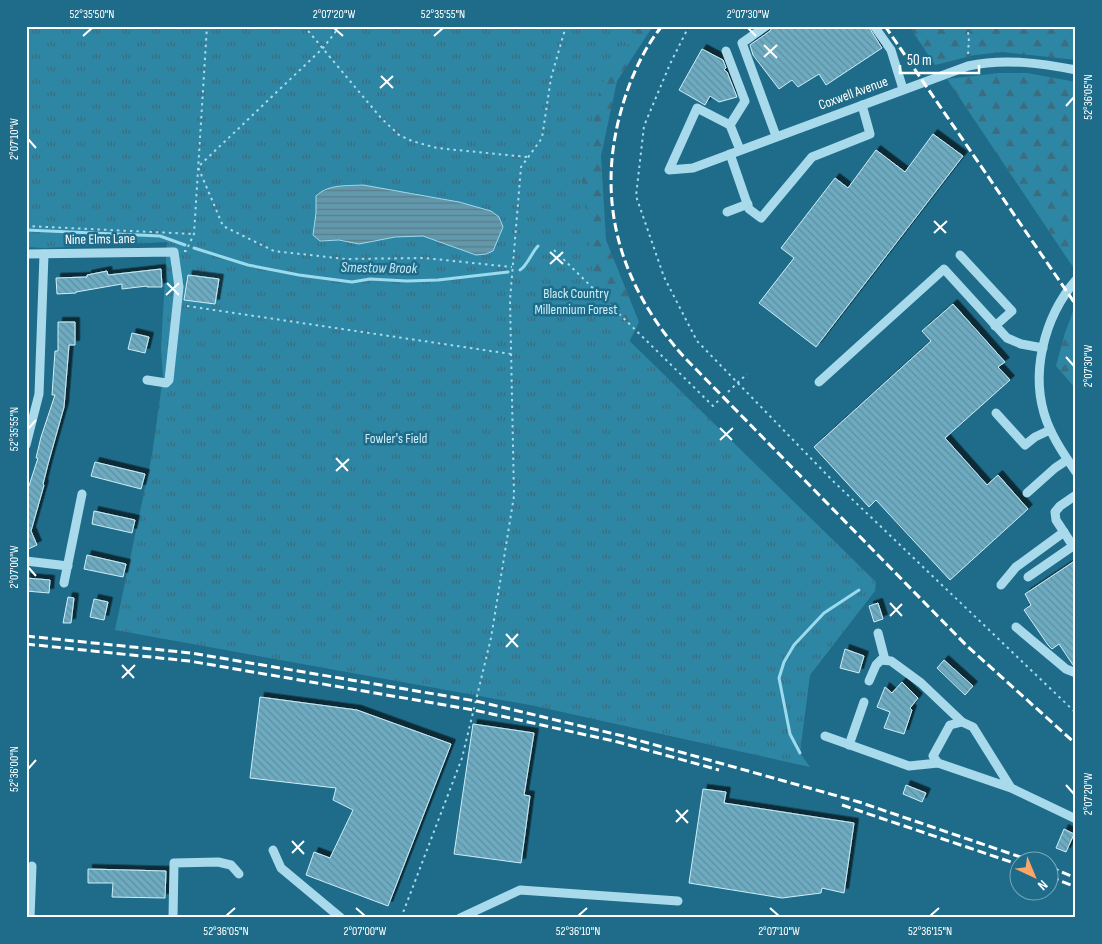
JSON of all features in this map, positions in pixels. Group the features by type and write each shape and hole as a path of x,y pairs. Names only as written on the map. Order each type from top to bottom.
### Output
{"street":[{"path":"766,26 742,43 776,136"},
{"path":"874,26 891,50 903,89"},
{"path":"726,51 745,101 730,125 740,150"},
{"name":"Coxwell Avenue","path":"730,125 697,108 669,170 692,168 968,66 1000,62 1021,62 1076,70"},
{"path":"730,154 749,209 761,218 812,158 870,134 862,105"},
{"path":"727,212 746,199"},
{"path":"147,380 166,382 169,380 178,287 174,252"},
{"name":"Nine Elms Lane","path":"26,254 174,252"},
{"path":"26,445 39,394 44,254"},
{"path":"960,255 1012,311 995,326"},
{"path":"819,382 944,269 1007,338 1043,348"},
{"path":"1076,280 1050,321 1043,348 1040,376 1041,400 1046,421 1057,445 1076,472"},
{"path":"996,413 1025,445 1035,437 1050,430"},
{"path":"1027,493 1067,460"},
{"path":"64,583 82,494"},
{"path":"1028,577 1073,546 1056,520 1055,512 1060,506 1076,495"},
{"path":"1001,585 1016,567 1064,532"},
{"path":"26,561 68,566"},
{"path":"1016,627 1066,669 1076,673"},
{"path":"878,633 885,660"},
{"path":"869,681 876,665 881,660 892,661 921,683 962,722 973,727 1011,788"},
{"path":"849,745 864,702"},
{"path":"938,762 933,756 950,725 962,722"},
{"path":"825,736 908,766 938,762 1011,788 1076,818"},
{"path":"273,850 281,868 332,914 341,918"},
{"path":"174,918 174,863 218,862 231,865 239,874"},
{"path":"30,918 32,866"},
{"path":"460,918 520,890 678,901"}],"path":[{"path":"174,252 186,251 194,234 207,26"},
{"path":"304,26 381,118 399,135 437,148 528,157"},
{"path":"198,167 323,48 340,26"},
{"path":"688,26 644,126 636,196 664,276 697,341 832,480 1076,713"},
{"path":"966,26 969,36 968,66"},
{"path":"401,918 462,758 491,638 514,496 510,300 521,167 542,138 551,78 565,27"},
{"path":"198,167 223,226 274,251 345,259 424,258 512,267"},
{"path":"26,226 194,234"},
{"path":"554,250 713,406 719,400"},
{"path":"177,305 511,354"},
{"path":"728,392 747,374"}],"green space":[{"name":"Fowler's Field","path":"26,26 640,26 600,87 582,181 599,311 876,582 875,591 810,675 800,753 810,767 535,706 115,630 152,455 163,377 161,349 167,242 44,248 26,247"},
{"name":"Black Country Millennium Forest","path":"618,26 653,26 617,81 601,156 606,240 639,322 629,342 580,352 498,699 482,696 518,495 524,340"},
{"path":"909,26 1076,26 1076,60 1003,52 975,55 935,65"},
{"path":"999,73 1027,73 1076,82 1075,270 947,79"},
{"path":"1075,306 1076,308 1076,389 1056,366"}],"shaded area":[{"path":"363,185 459,202 491,211 499,217 503,227 493,251 476,255 423,236 395,237 359,244 339,240 320,241 313,235 316,196 326,189"}],"building":[{"path":"773,26 868,26 882,48 826,85 819,74 798,87 792,80 779,89 753,55 750,45 770,31"},
{"path":"702,49 723,60 726,68 724,70 727,72 737,97 719,102 710,96 705,105 679,90"},
{"path":"933,134 963,156 816,347 759,303 794,258 781,248 835,178 848,188 876,150 905,172"},
{"path":"161,269 162,287 147,286 122,289 122,284 76,293 57,294 56,278 87,277 87,275 107,271 108,275"},
{"path":"188,275 219,279 215,304 184,300"},
{"path":"953,304 1005,362 998,367 1010,380 945,438 987,485 998,475 1028,509 950,580 876,500 869,507 814,447 931,341 922,331"},
{"path":"58,322 75,322 75,345 69,345 64,407 31,531 37,545 26,550 26,495 38,458 36,458 41,437 55,395 52,395 55,351 58,351"},
{"path":"132,333 149,337 145,353 128,349"},
{"path":"95,462 145,474 141,489 91,476"},
{"path":"94,511 135,520 132,533 92,524"},
{"path":"87,555 126,564 123,577 84,569"},
{"path":"1076,560 1076,666 1073,665 1059,644 1052,649 1048,645 1024,610 1031,605 1025,594"},
{"path":"26,578 50,580 49,593 26,591"},
{"path":"68,597 74,598 71,623 63,623"},
{"path":"94,599 108,602 104,620 90,617"},
{"path":"878,603 883,619 874,622 869,606"},
{"path":"845,649 864,656 859,673 840,668"},
{"path":"944,660 973,686 965,695 937,668"},
{"path":"902,682 918,698 910,708 912,710 904,734 884,728 890,712 877,707 885,687 892,693"},
{"path":"260,697 357,710 451,744 388,906 306,875 314,852 330,858 353,810 333,800 336,788 250,778"},
{"path":"473,724 534,733 524,795 530,796 521,863 454,854"},
{"path":"906,785 926,793 922,802 903,794"},
{"path":"703,789 726,792 724,803 854,823 844,893 822,888 821,893 782,898 689,883"},
{"path":"1064,829 1074,834 1066,852 1056,848"},
{"path":"88,869 166,871 165,898 112,897 113,883 88,883"}],"waterway":[{"name":"Smestow Brook","path":"26,230 160,236 185,245"},
{"name":"Smestow Brook","path":"520,270 538,246"},
{"name":"Smestow Brook","path":"194,248 248,265 299,275 352,282 370,279 438,280 508,272"},
{"path":"800,753 790,734 779,678 784,662 794,645 824,613 859,590"}],"railway":[{"path":"662,26 644,53 626,94 615,139 611,173 612,207 618,239 628,270 643,300 662,329 684,357 966,645 1076,744"},
{"path":"885,26 1076,305"},
{"path":"26,636 191,653 476,701 623,736 859,802 1010,853"},
{"path":"26,644 189,661 474,710 618,742 719,770"},
{"path":"842,805 1010,862"},
{"path":"1060,871 1076,878"},
{"path":"1060,881 1076,887"}]}
